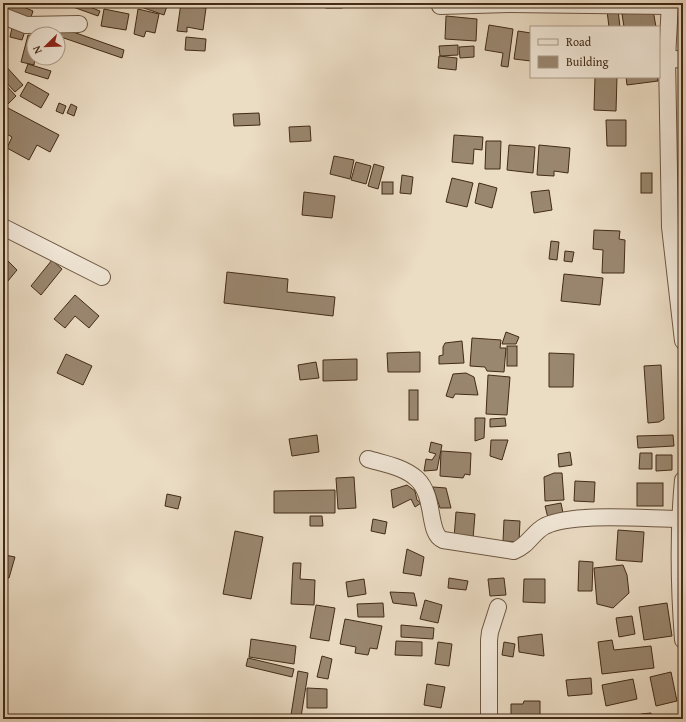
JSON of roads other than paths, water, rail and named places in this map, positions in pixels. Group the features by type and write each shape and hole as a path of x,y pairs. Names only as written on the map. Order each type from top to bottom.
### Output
{"street":[{"path":"440,6 509,4 670,5 675,59 670,227 678,260 683,341"},
{"path":"3,16 26,25 79,24"},
{"path":"3,228 102,277"},
{"path":"368,459 405,471 422,485 429,499 434,531 439,539 443,540 514,551 524,547 546,526 565,522 591,518 681,519"},
{"path":"683,480 680,589 683,640"},
{"path":"489,719 489,640 498,607"}]}
